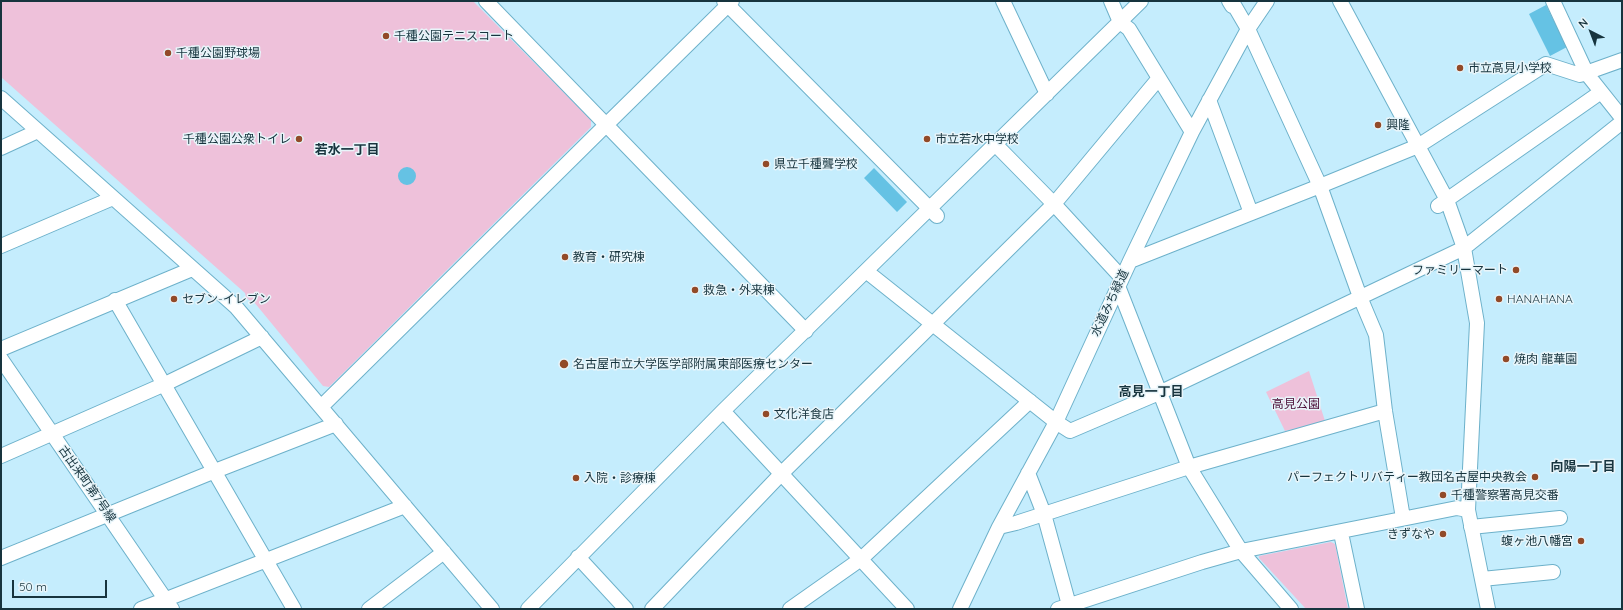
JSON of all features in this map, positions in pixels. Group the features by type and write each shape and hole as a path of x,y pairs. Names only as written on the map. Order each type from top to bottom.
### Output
{"street":[{"path":"486,1 806,330"},
{"path":"1003,1 1047,94"},
{"path":"1110,1 1120,22 1129,29 1192,132"},
{"path":"528,609 723,411 866,271 933,212 996,144 1142,1"},
{"path":"1229,1 1232,6 1234,5 1248,29 1320,186 1360,297 1376,335 1385,411 1402,518"},
{"name":"水道みち緑道","path":"960,609 999,527 1056,422 1120,282 1192,132 1248,29 1267,1"},
{"path":"1340,1 1418,146 1464,248 1477,323 1468,510 1482,579 1495,609"},
{"path":"1553,1 1587,74 1622,118"},
{"path":"321,407 728,2 933,212"},
{"path":"1130,261 1418,146 1546,64 1580,75 1587,74 1622,60"},
{"path":"652,609 782,473 1054,204 1159,78"},
{"path":"1443,203 1602,92"},
{"path":"1,98 236,307 492,609"},
{"path":"1209,100 1251,212"},
{"path":"866,271 1030,402 1070,431 1159,393 1464,248 1622,122"},
{"path":"1,148 38,130"},
{"path":"996,144 1054,204 1120,282 1159,393 1189,467 1241,551 1291,609"},
{"path":"1,246 113,198"},
{"path":"1,349 192,269"},
{"path":"115,300 294,609"},
{"path":"1,456 165,384 262,337"},
{"name":"古出来町第7号線","path":"1,359 169,605"},
{"path":"790,609 861,559 1030,402"},
{"path":"723,411 907,609"},
{"path":"999,527 1189,467 1385,411"},
{"path":"1,558 215,471 336,424"},
{"path":"1028,473 1044,514 1063,607 1202,562 1241,551 1457,508 1468,510"},
{"path":"141,609 169,605 266,560 405,506"},
{"path":"1471,527 1560,518"},
{"path":"1341,532 1357,609"},
{"path":"369,609 444,552"},
{"path":"578,557 626,609"},
{"path":"1482,579 1553,572"}],"green space":[{"path":"1,1 473,1 591,120 591,127 329,387 323,386 254,302 246,297 245,293 1,77"},
{"name":"高見公園","path":"1309,371 1325,421 1285,431 1266,392"},
{"path":"1331,542 1335,544 1348,609 1306,609 1259,558 1259,556"}],"water":[{"path":"1546,5 1567,47 1550,56 1529,14"},
{"path":"407,167 413,170 416,176 413,182 407,185 401,182 398,176 401,170"},
{"path":"874,168 907,202 897,212 864,178"}],"place":[{"name":"千種公園テニスコート","path":"386,36"},
{"name":"千種公園野球場","path":"168,53"},
{"name":"市立高見小学校","path":"1460,68"},
{"name":"興隆","path":"1378,125"},
{"name":"千種公園公衆トイレ","path":"299,139"},
{"name":"市立若水中学校","path":"927,139"},
{"name":"県立千種聾学校","path":"766,164"},
{"name":"教育・研究棟","path":"565,257"},
{"name":"ファミリーマート","path":"1516,270"},
{"name":"救急・外来棟","path":"695,290"},
{"name":"セブン-イレブン","path":"174,299"},
{"name":"HANAHANA","path":"1499,299"},
{"name":"焼肉 龍華園","path":"1506,359"},
{"name":"名古屋市立大学医学部附属東部医療センター","path":"564,364"},
{"name":"文化洋食店","path":"766,414"},
{"name":"パーフェクトリバティー教団名古屋中央教会","path":"1535,477"},
{"name":"入院・診療棟","path":"576,478"},
{"name":"千種警察署高見交番","path":"1443,495"},
{"name":"きずなや","path":"1443,534"},
{"name":"蝮ヶ池八幡宮","path":"1581,541"}],"district":[{"name":"若水一丁目","path":"347,150"},
{"name":"高見一丁目","path":"1151,392"},
{"name":"向陽一丁目","path":"1583,467"}]}
